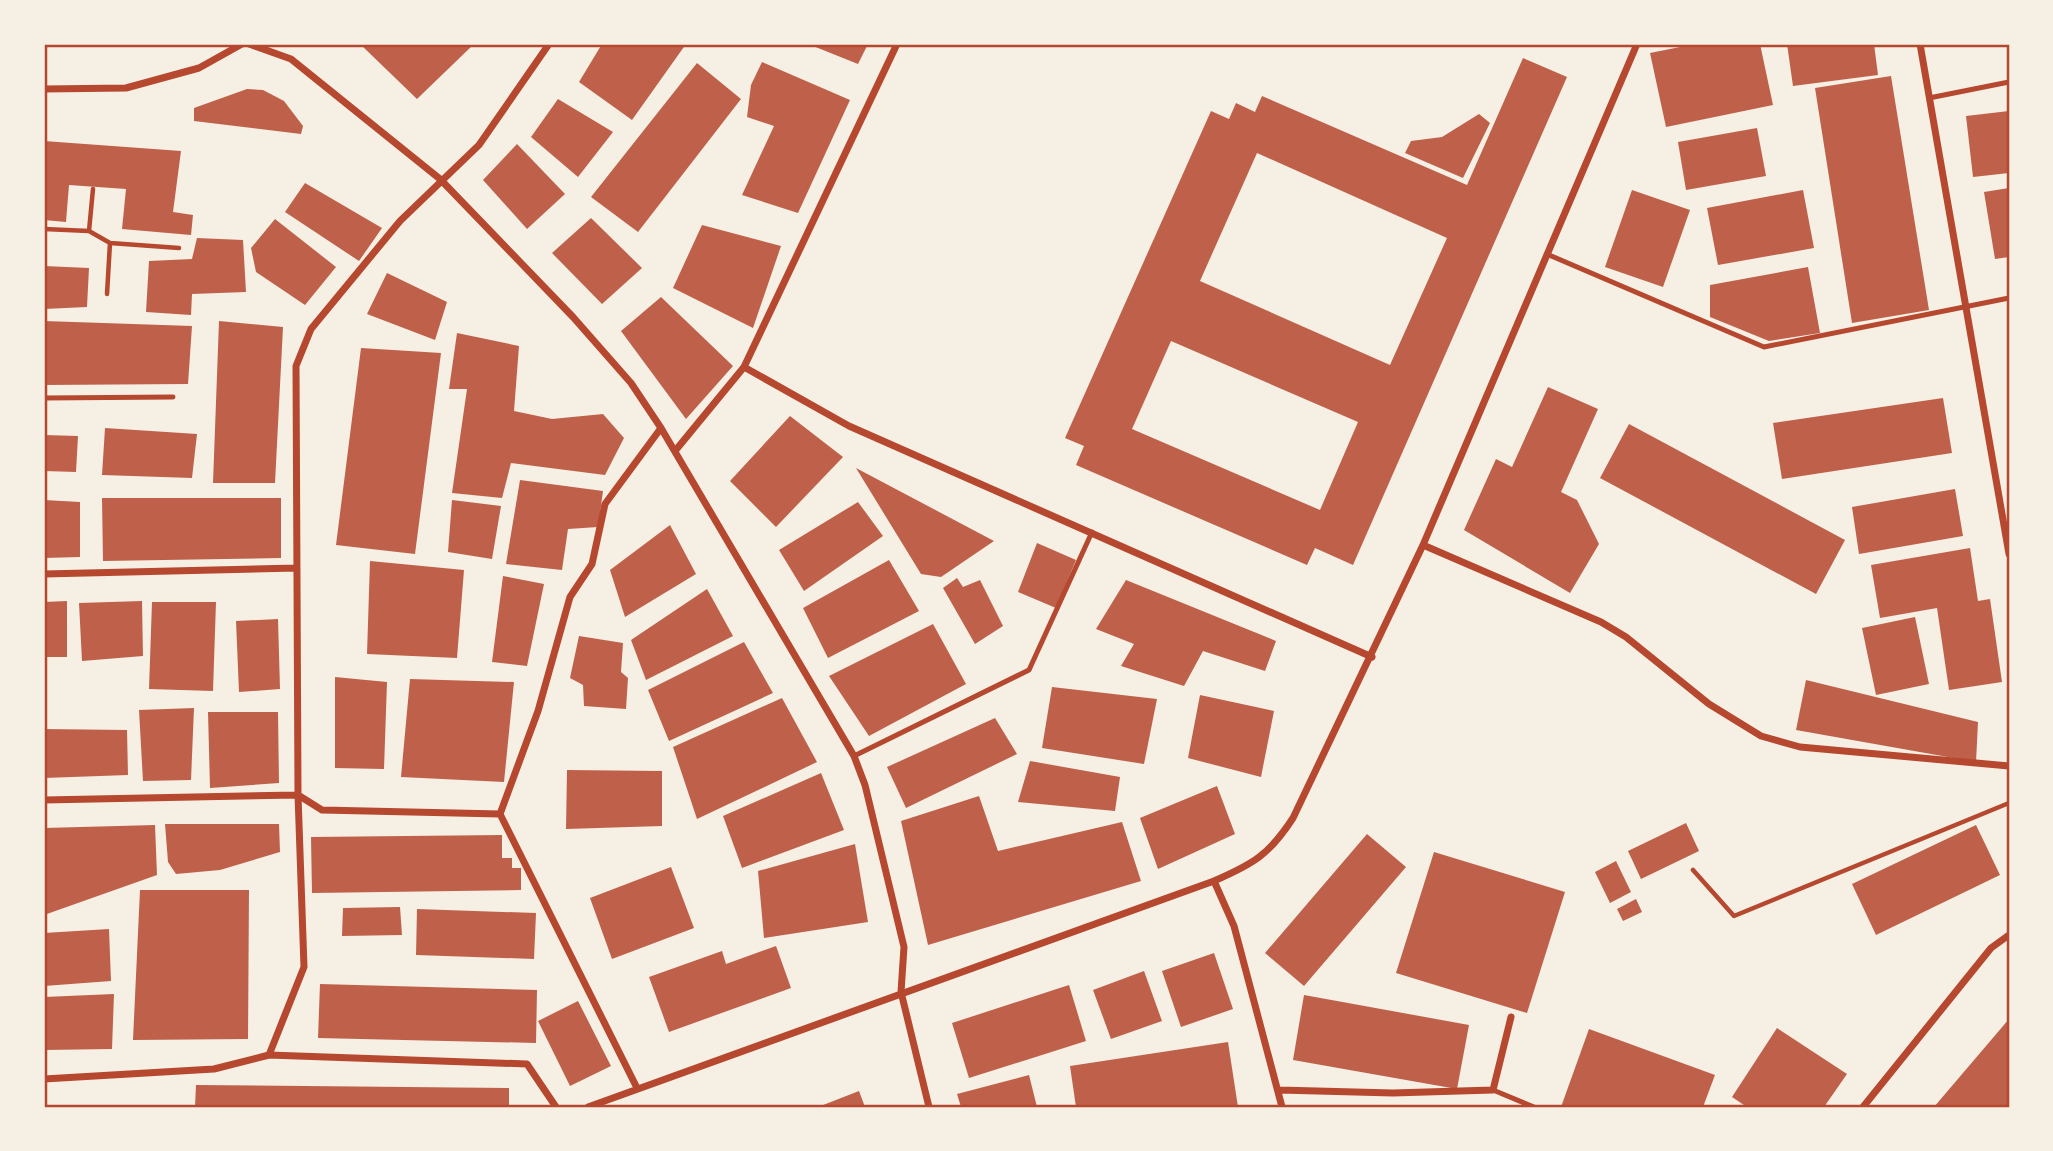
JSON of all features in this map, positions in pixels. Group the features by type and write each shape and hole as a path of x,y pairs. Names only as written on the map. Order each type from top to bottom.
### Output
{"street":[{"path":"44,89 126,88 199,68 242,44"},
{"path":"249,44 291,59 440,179 573,317 631,383 662,428 854,757 865,785 904,947 901,992 929,1107"},
{"path":"269,1055 304,967 299,795 296,366 311,329 400,221 440,179 479,145 549,44"},
{"path":"675,451 744,367 897,44"},
{"path":"588,1107 1214,881 1255,864 1277,843 1293,818 1372,657 1423,545 1549,256 1637,44"},
{"path":"1920,44 2009,554"},
{"path":"744,367 849,426 1372,657"},
{"path":"637,1088 500,814 538,711 570,597 592,564 605,504 662,428"},
{"path":"1423,545 1601,622 1626,637 1709,704 1761,736 1800,747 2009,766"},
{"path":"44,574 296,568"},
{"path":"44,800 299,795 322,810 500,814"},
{"path":"1214,881 1234,926 1282,1107"},
{"path":"1863,1107 1991,948 2009,935"},
{"path":"1279,1090 1393,1093 1493,1090 1510,1017"},
{"path":"44,1079 214,1069 269,1055 527,1064 556,1107"}],"lane":[{"path":"1929,98 2009,82"},
{"path":"1549,256 1764,347 2009,298"},
{"path":"44,398 173,397"},
{"path":"854,757 1029,670 1092,532"},
{"path":"1493,1090 1534,1107"}],"path":[{"path":"89,231 93,188"},
{"path":"44,229 89,231 110,243 179,248"},
{"path":"107,294 110,243"},
{"path":"1693,870 1734,916 2009,803"}],"building":[{"path":"360,44 474,44 417,99"},
{"path":"602,44 686,44 632,120 579,82"},
{"path":"808,44 868,44 858,64"},
{"path":"1695,44 1760,44 1773,105 1666,127 1650,53"},
{"path":"1787,44 1874,44 1878,75 1793,86"},
{"path":"1523,58 1567,77 1353,565 1315,548 1307,565 1076,465 1084,446 1065,438 1211,111 1229,119 1236,103 1255,112 1262,96 1467,185","holes":["1257,153 1447,238 1390,365 1200,281","1171,341 1358,422 1320,510 1132,429"]},
{"path":"762,62 850,100 798,213 742,195 774,126 747,117 751,85"},
{"path":"697,63 741,99 638,232 591,197"},
{"path":"1891,76 1929,310 1852,323 1815,88"},
{"path":"247,89 263,90 284,101 303,126 301,134 194,121 194,108"},
{"path":"558,99 613,132 578,177 531,137"},
{"path":"2009,111 2009,173 1973,177 1966,116"},
{"path":"1479,114 1490,123 1463,178 1405,153 1411,141 1442,137"},
{"path":"1757,128 1766,176 1686,190 1678,142"},
{"path":"44,141 181,151 173,212 193,215 191,235 122,229 126,189 69,185 66,222 44,220"},
{"path":"517,144 565,194 527,229 483,180"},
{"path":"305,183 382,228 359,261 285,212"},
{"path":"2009,188 2009,257 1995,259 1984,192"},
{"path":"1632,190 1690,210 1663,287 1605,267"},
{"path":"1803,190 1814,248 1718,265 1707,208"},
{"path":"591,218 642,268 602,304 552,253"},
{"path":"275,219 336,267 305,305 256,272 251,248"},
{"path":"702,225 781,246 753,328 673,288"},
{"path":"197,238 243,240 246,292 192,294 191,315 146,312 149,261 192,259"},
{"path":"44,266 89,268 87,307 44,309"},
{"path":"1808,267 1820,333 1769,341 1710,317 1710,285"},
{"path":"387,273 447,302 435,340 367,314"},
{"path":"661,297 733,366 686,419 621,331"},
{"path":"44,321 192,326 188,384 44,385"},
{"path":"219,321 283,327 275,483 213,483"},
{"path":"457,333 519,346 514,411 552,419 603,414 624,438 605,475 511,463 502,498 452,493 467,389 449,389"},
{"path":"361,348 441,353 415,554 336,545"},
{"path":"1548,387 1598,409 1561,492 1577,500 1599,544 1570,593 1464,530 1496,459 1512,467"},
{"path":"1943,398 1952,453 1782,479 1773,423"},
{"path":"790,416 843,457 776,527 730,481"},
{"path":"1629,424 1845,540 1816,594 1600,478"},
{"path":"105,428 197,434 192,478 102,475"},
{"path":"44,435 78,436 76,472 44,471"},
{"path":"856,468 994,541 941,577 921,574"},
{"path":"520,480 603,491 598,527 568,529 562,570 506,564"},
{"path":"1955,489 1963,536 1859,554 1852,507"},
{"path":"102,498 281,498 281,558 103,561"},
{"path":"44,500 80,502 80,557 44,558"},
{"path":"452,500 501,506 492,559 448,552"},
{"path":"858,502 883,536 804,591 779,550"},
{"path":"670,525 696,574 625,617 610,570"},
{"path":"1037,543 1076,560 1056,608 1018,592"},
{"path":"1970,548 1978,601 1990,599 2002,682 1949,690 1937,608 1880,618 1871,565"},
{"path":"889,560 919,611 828,658 803,608"},
{"path":"370,561 464,570 457,658 367,654"},
{"path":"503,576 544,584 527,666 492,662"},
{"path":"957,578 963,587 980,580 1003,626 975,644 943,588"},
{"path":"1126,580 1276,641 1265,671 1203,651 1184,686 1121,666 1134,644 1096,629"},
{"path":"707,589 733,636 646,680 631,640"},
{"path":"67,601 67,657 44,657 44,602"},
{"path":"142,601 143,656 82,661 79,603"},
{"path":"152,602 216,602 213,691 149,689"},
{"path":"1915,617 1929,684 1876,695 1862,628"},
{"path":"278,619 280,689 239,692 236,621"},
{"path":"933,624 966,684 869,736 829,676"},
{"path":"579,636 623,643 621,672 628,678 626,709 584,706 583,685 570,678"},
{"path":"744,642 773,693 669,741 648,690"},
{"path":"335,677 387,682 384,769 335,768"},
{"path":"410,679 514,682 504,782 401,777"},
{"path":"1806,680 1978,722 1976,762 1796,730"},
{"path":"1052,687 1157,699 1144,764 1042,748"},
{"path":"1200,695 1274,711 1261,777 1188,758"},
{"path":"782,698 817,762 697,819 673,747"},
{"path":"194,708 191,780 143,781 139,710"},
{"path":"208,712 278,712 279,783 210,788"},
{"path":"995,718 1017,754 906,808 887,767"},
{"path":"44,729 127,730 128,775 44,778"},
{"path":"1030,761 1120,777 1115,811 1018,802"},
{"path":"567,770 662,771 662,826 566,829"},
{"path":"821,773 844,830 742,868 723,816"},
{"path":"1217,786 1235,834 1158,869 1140,818"},
{"path":"979,796 998,851 1122,822 1141,881 928,945 901,821"},
{"path":"1686,823 1699,851 1641,879 1628,851"},
{"path":"165,824 279,824 280,852 220,870 176,874 168,862"},
{"path":"155,825 157,875 44,915 44,828"},
{"path":"1976,825 2000,875 1876,935 1852,884"},
{"path":"1367,834 1406,867 1304,986 1265,953"},
{"path":"502,835 502,858 512,858 512,868 521,868 521,890 312,893 311,837"},
{"path":"855,844 868,922 764,938 758,871"},
{"path":"1434,852 1565,892 1527,1013 1396,973"},
{"path":"1616,861 1631,892 1610,903 1595,872"},
{"path":"671,867 694,928 612,959 590,898"},
{"path":"140,890 249,890 248,1039 133,1040"},
{"path":"1636,899 1642,912 1623,921 1617,909"},
{"path":"400,907 402,935 342,936 343,908"},
{"path":"417,909 536,913 534,959 416,955"},
{"path":"109,929 111,981 44,986 44,933"},
{"path":"776,946 791,988 669,1032 649,977 722,951 726,964"},
{"path":"1214,953 1233,1009 1181,1027 1162,971"},
{"path":"1144,971 1162,1021 1111,1039 1093,990"},
{"path":"320,984 537,990 536,1043 318,1038"},
{"path":"1069,985 1086,1041 969,1078 952,1023"},
{"path":"114,994 112,1049 44,1050 44,997"},
{"path":"1304,995 1469,1025 1457,1089 1293,1060"},
{"path":"578,1001 611,1066 570,1086 538,1021"},
{"path":"2009,1019 2009,1107 1934,1107"},
{"path":"1777,1028 1847,1074 1824,1107 1747,1107 1732,1097"},
{"path":"1589,1029 1715,1075 1703,1107 1561,1107"},
{"path":"1228,1042 1238,1107 1076,1107 1070,1066"},
{"path":"1029,1075 1037,1107 961,1107 957,1094"},
{"path":"196,1085 509,1088 509,1107 195,1107"},
{"path":"859,1091 865,1107 818,1107"}]}
